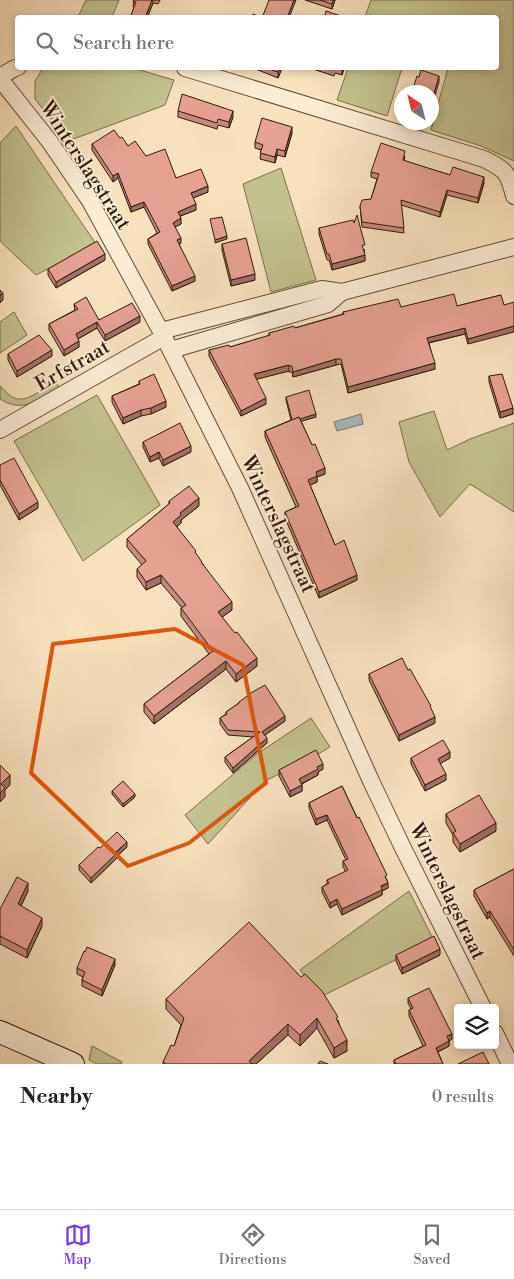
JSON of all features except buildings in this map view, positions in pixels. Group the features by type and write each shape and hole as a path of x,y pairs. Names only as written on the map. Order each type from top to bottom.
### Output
{"street":[{"path":"0,78 15,68"},
{"path":"192,70 484,159 503,170 511,183 514,196"},
{"name":"Winterslagstraat","path":"0,78 50,142 90,201 166,339 240,488 375,789 481,1004"},
{"name":"Erfstraat","path":"3,423 166,339 328,304 342,292 514,247"},
{"path":"0,1032 73,1064"},
{"path":"499,1041 510,1064"}],"highlighted area":[{"path":"175,629 243,665 266,783 189,843 128,866 31,773 53,644"}],"shaded area":[{"path":"86,0 119,0 113,15 79,15"},
{"path":"371,0 514,0 514,161 481,146 431,130 439,130 439,101 447,70 499,70 499,15 366,15"},
{"path":"42,70 140,70 174,80 165,105 68,141 35,99 35,81"},
{"path":"347,70 401,70 397,85 394,85 394,94 387,116 337,100"},
{"path":"16,126 96,244 36,275 0,241 0,143"},
{"path":"281,168 316,280 271,292 243,184"},
{"path":"14,312 27,335 0,353 0,322"},
{"path":"55,380 59,388 30,403 16,405 0,399 0,386 12,397 24,399"},
{"path":"97,395 160,505 83,561 14,441"},
{"path":"434,411 447,450 470,439 514,423 514,512 470,484 440,517 409,462 399,422"},
{"path":"311,718 330,747 265,781 208,844 185,815 257,754"},
{"path":"409,891 434,941 320,997 300,970"},
{"path":"92,1046 122,1062 121,1064 97,1064 89,1060"}],"water":[{"path":"361,414 363,424 337,431 334,422"}]}
